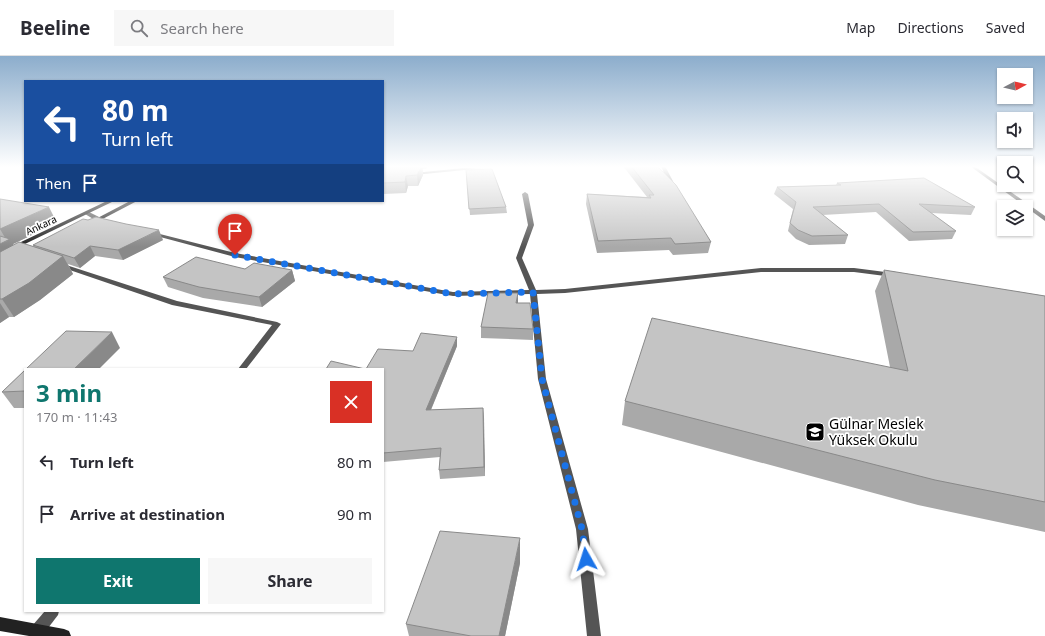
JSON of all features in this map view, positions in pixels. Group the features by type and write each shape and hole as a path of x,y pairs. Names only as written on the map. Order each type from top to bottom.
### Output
{"main road":[{"name":"Ankara","path":"0,254 109,202"},
{"path":"84,227 132,202"},
{"path":"0,624 64,636"}],"street":[{"path":"1009,193 1045,219"},
{"path":"526,194 531,225 519,258 533,292 542,379 582,529 594,636"},
{"path":"87,212 97,220 112,223"},
{"path":"143,231 235,255 453,294 565,291 761,270 854,270 900,276"},
{"path":"0,246 12,248 24,253"},
{"path":"52,262 175,304 277,324 243,368"},
{"path":"37,631 52,612"}],"building":[{"path":"468,193 501,193 506,207 469,209"},
{"path":"652,193 681,193 711,242 675,244 671,238 598,241 587,194 651,198 649,195 654,195"},
{"path":"785,193 950,193 975,207 919,204 956,231 913,232 879,204 813,207 848,235 812,236 798,230 790,223 796,202"},
{"path":"0,199 49,207 0,229"},
{"path":"96,217 159,230 118,250 90,246 74,258 33,245 83,219 88,220"},
{"path":"0,236 10,239 0,244"},
{"path":"19,242 63,256 29,283 0,299 0,252"},
{"path":"196,257 245,269 254,263 292,270 259,297 199,287 163,277"},
{"path":"884,270 1045,296 1045,502 935,480 625,401 652,318 908,371"},
{"path":"488,293 518,293 516,303 530,303 533,329 481,327"},
{"path":"66,331 112,332 75,368 27,368"},
{"path":"421,333 457,337 426,410 483,408 484,467 439,470 441,448 384,453 384,368 367,368 378,349 413,351"},
{"path":"331,361 361,368 327,368"},
{"path":"24,371 24,391 2,392"},
{"path":"440,531 520,538 499,636 471,636 406,624"}],"place":[{"name":"Gülnar Meslek Yüksek Okulu","path":"815,432"}],"route":[{"path":"235,255 453,294 533,292 542,379 582,529 586,559"}]}
